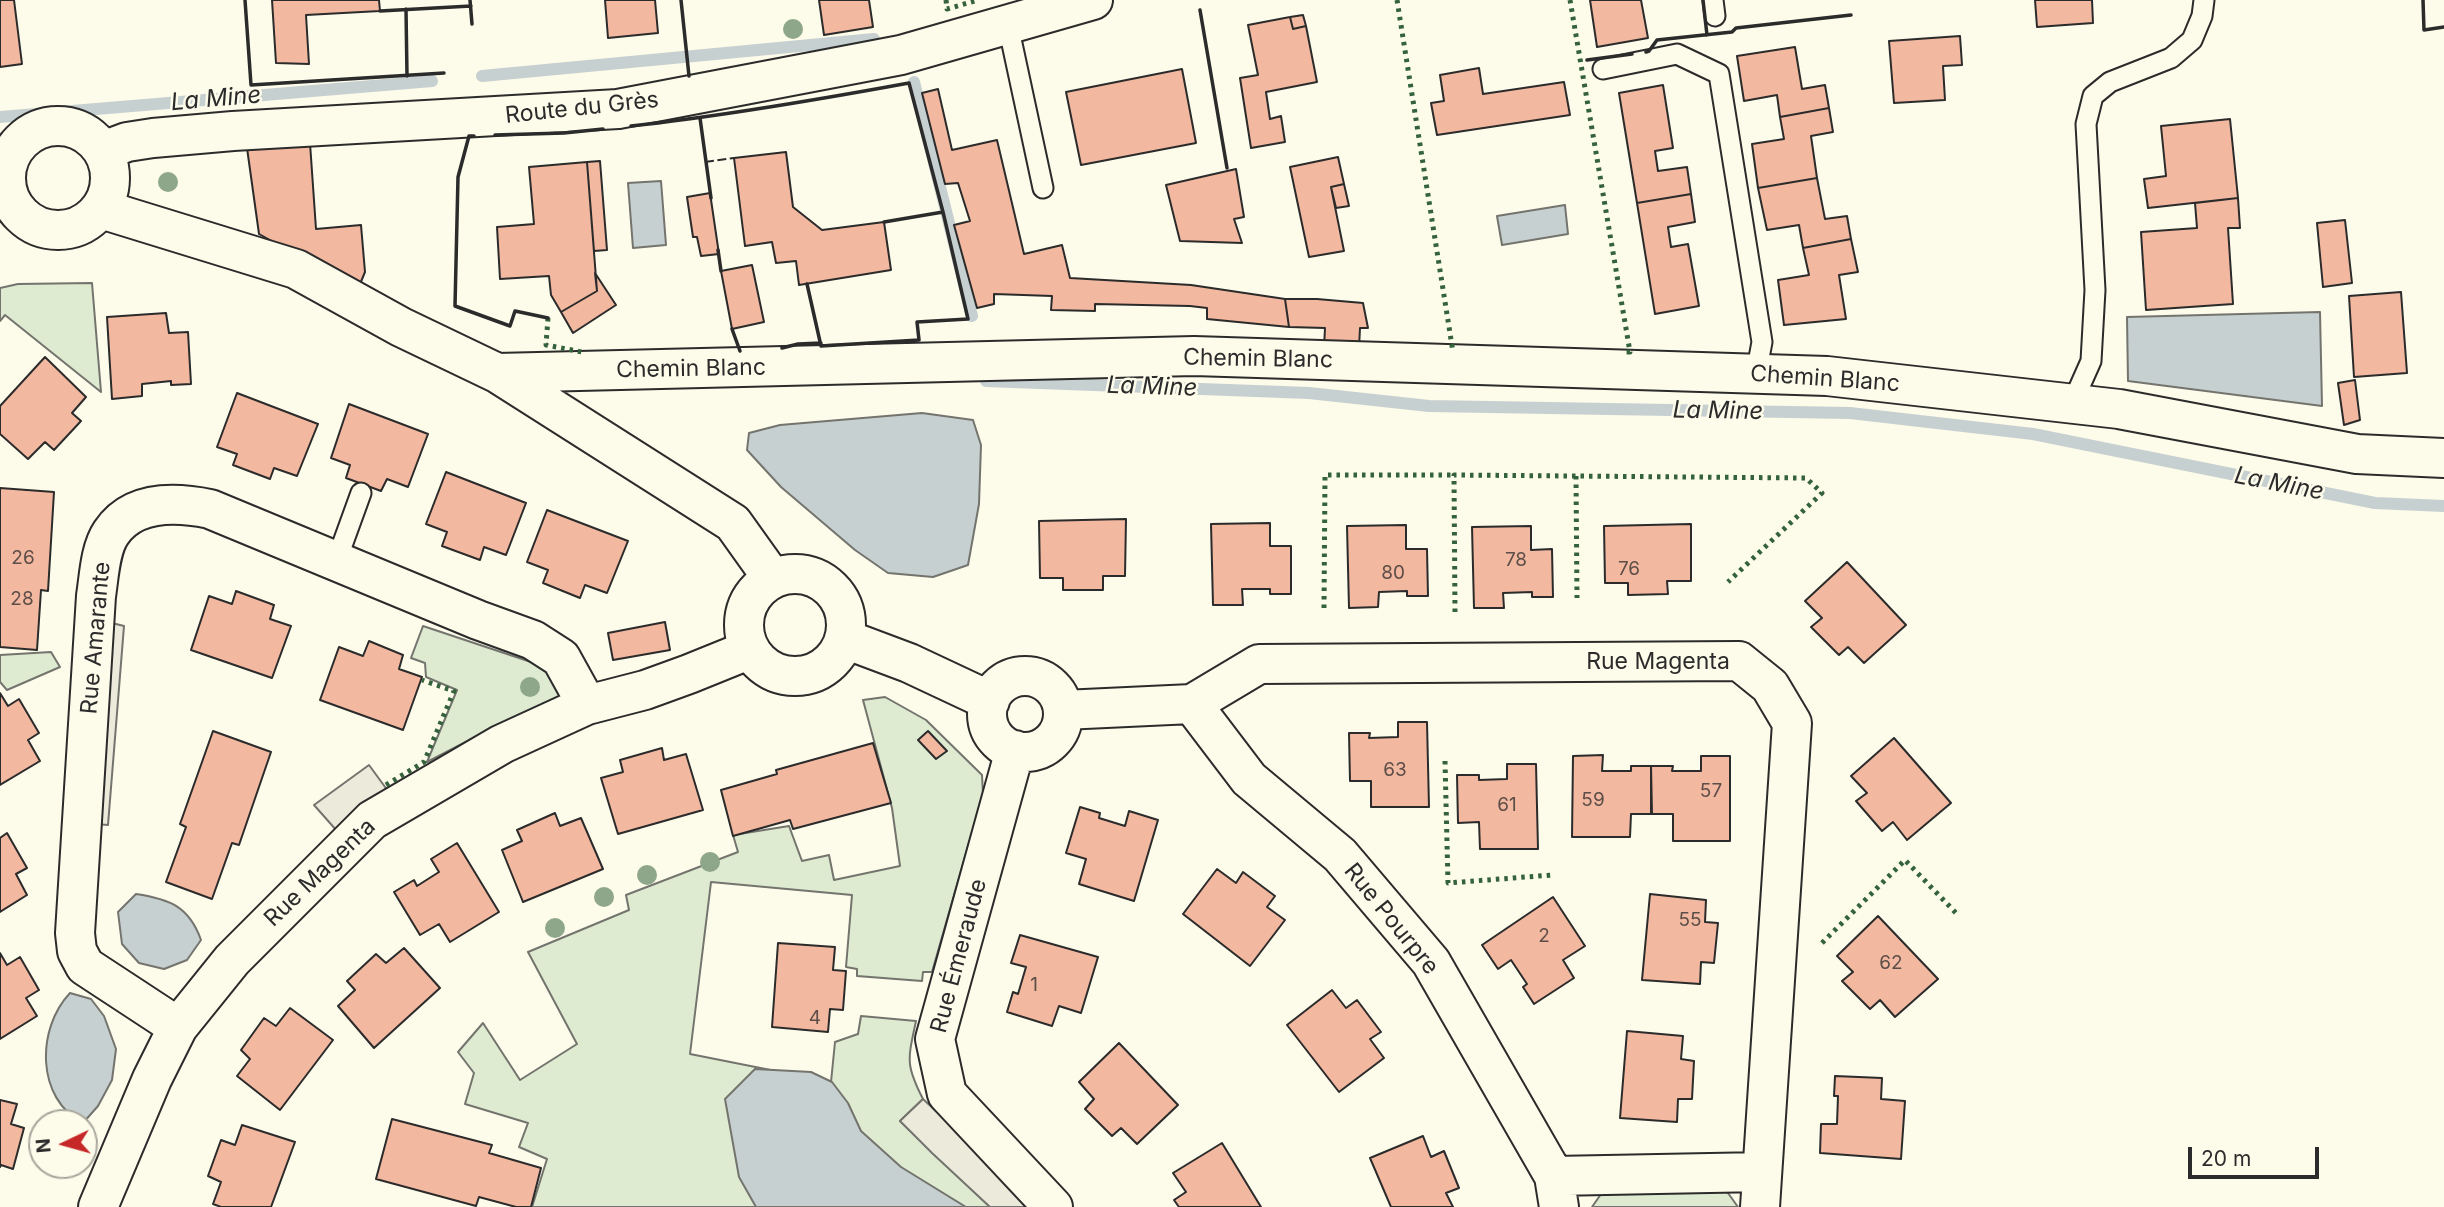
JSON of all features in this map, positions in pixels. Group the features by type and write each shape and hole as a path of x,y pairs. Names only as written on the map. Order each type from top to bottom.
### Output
{"street":[{"name":"Route du Grès","path":"103,151 127,142 153,138 233,131 618,109 901,55 1087,1"},
{"path":"49,126 80,130 93,139 103,151 110,170 110,190 101,209 90,220 76,228 61,231 44,229 30,223 18,213 3,184 11,153 21,140 34,131 49,126"},
{"name":"Chemin Blanc","path":"101,209 296,269 401,327 497,373 1194,356 1828,376 2119,410 2357,454 2444,458"},
{"path":"497,373 733,523 773,579"},
{"name":"Rue Amarante","path":"178,1027 85,966 77,951 75,933 96,596 102,558 110,533 132,512 152,506 182,503 210,509 478,620 533,640 561,658 587,705"},
{"path":"805,575 821,581 834,592 843,606 845,639 828,665 814,673 784,676 769,669 748,647 744,632 750,601 760,588 773,579 805,575"},
{"path":"845,639 909,663 990,701"},
{"name":"Rue Magenta","path":"98,1207 152,1079 178,1027 232,960 372,820 502,744 587,705 656,686 736,655 748,647"},
{"name":"Rue Magenta","path":"1063,710 1192,704 1259,664 1739,661 1770,687 1792,723 1761,1190"},
{"path":"1030,676 1052,687 1063,710 1058,733 1050,743 1028,751 1015,750 1004,745 989,725 987,713 995,690 1005,681 1030,676"},
{"name":"Rue Pourpre","path":"1192,704 1249,779 1340,855 1431,962 1556,1191"},
{"name":"Rue Émeraude","path":"1015,750 935,1039 947,1094 1053,1207"},
{"path":"1556,1191 1761,1190"}],"lane":[{"path":"2075,404 2075,397 2091,361 2095,290 2086,124 2093,96 2110,82 2171,58 2192,40 2202,16 2204,0"},
{"path":"1008,24 1043,188"},
{"path":"1603,69 1677,54 1719,74 1762,342 1756,374"},
{"path":"336,562 361,493"}],"green space":[{"path":"92,283 101,392 5,315 0,321 0,288 18,284"},
{"path":"423,626 537,664 553,676 566,699 487,731 427,762 457,690 426,677 425,663 411,658"},
{"path":"51,652 60,667 7,690 0,682 0,655"},
{"path":"885,697 926,720 982,775 983,794 932,972 923,972 922,981 857,976 857,969 846,967 852,895 711,882 690,1054 831,1082 835,1042 858,1034 861,1016 916,1021 910,1061 913,1077 923,1099 900,1121 990,1207 532,1207 547,1159 519,1147 528,1123 465,1104 474,1073 458,1052 483,1023 520,1080 577,1044 528,952 629,910 626,895 738,852 733,835 789,826 802,861 829,855 834,880 900,866 892,808 863,700"},
{"path":"1715,1186 1728,1193 1738,1207 1592,1207 1601,1194"}],"shaded area":[{"path":"661,181 666,245 633,248 628,183"},
{"path":"1565,205 1568,234 1502,245 1497,216"},
{"path":"2320,312 2322,406 2128,381 2127,317"},
{"path":"922,413 973,420 981,445 979,504 968,565 933,577 888,573 855,550 781,487 747,450 749,433 780,425"},
{"path":"112,623 124,626 108,825 95,824"},
{"path":"369,765 388,791 337,831 314,805"},
{"path":"136,894 168,902 190,919 201,940 187,960 164,969 139,963 122,944 118,912"},
{"path":"70,993 91,999 104,1016 116,1049 112,1080 95,1109 65,1109 56,1098 49,1081 47,1044 51,1025"},
{"path":"755,1069 811,1072 832,1082 848,1103 861,1131 901,1167 966,1207 756,1207 739,1177 725,1099"},
{"path":"923,1099 995,1166 1032,1207 990,1207 932,1153 900,1121"}],"building":[{"path":"0,0 14,0 22,64 0,67"},
{"path":"272,0 379,0 380,11 306,15 309,64 276,63"},
{"path":"605,0 655,0 658,33 608,38"},
{"path":"819,0 869,0 873,27 824,35"},
{"path":"1590,0 1641,0 1648,38 1597,47"},
{"path":"2035,0 2092,0 2093,23 2037,27"},
{"path":"1303,15 1306,26 1293,29 1290,17"},
{"path":"1290,17 1293,29 1306,26 1317,82 1266,92 1270,119 1281,116 1285,142 1251,148 1240,78 1258,75 1248,25"},
{"path":"1960,36 1962,65 1943,66 1945,100 1894,103 1889,41"},
{"path":"1795,47 1802,89 1825,85 1829,108 1780,117 1777,95 1744,101 1737,56"},
{"path":"1479,68 1483,94 1564,82 1570,115 1437,135 1431,103 1444,101 1440,75"},
{"path":"1182,69 1196,143 1081,165 1066,92"},
{"path":"1663,85 1673,148 1655,151 1658,171 1687,167 1691,194 1637,203 1619,93"},
{"path":"938,89 952,150 997,140 1024,254 1062,245 1070,278 1191,285 1285,299 1289,327 1207,319 1207,308 1190,306 1095,304 1095,311 1051,310 1052,296 994,294 994,304 977,308 954,225 970,221 958,183 945,184 922,93"},
{"path":"1829,108 1833,132 1811,136 1817,178 1758,188 1752,144 1784,139 1780,117"},
{"path":"2230,119 2238,198 2148,208 2144,179 2166,176 2161,126"},
{"path":"310,143 316,229 361,225 365,272 358,289 259,234 247,148"},
{"path":"786,152 793,207 822,230 884,222 891,270 799,285 796,261 776,263 772,242 745,246 734,158"},
{"path":"1338,157 1344,184 1331,187 1344,251 1309,257 1290,167"},
{"path":"600,161 607,250 594,251 587,162"},
{"path":"587,162 597,291 561,312 551,295 549,276 500,279 497,227 534,224 529,167"},
{"path":"1236,169 1244,217 1234,219 1242,243 1180,241 1166,185"},
{"path":"1817,178 1825,219 1847,216 1851,239 1803,248 1799,225 1767,230 1758,188"},
{"path":"1344,184 1349,206 1336,208 1331,187"},
{"path":"710,193 719,254 701,256 697,237 693,237 687,197"},
{"path":"1691,194 1695,222 1668,227 1671,247 1688,244 1699,306 1655,314 1637,203"},
{"path":"2238,198 2240,228 2228,228 2233,304 2146,310 2141,232 2197,228 2195,203"},
{"path":"2345,220 2352,283 2323,287 2317,223"},
{"path":"1851,239 1858,272 1839,275 1846,319 1784,325 1778,280 1809,275 1803,248"},
{"path":"752,265 764,322 732,329 721,271"},
{"path":"595,273 616,305 573,333 561,312 597,291"},
{"path":"2401,292 2407,373 2354,377 2349,296"},
{"path":"1285,299 1363,303 1368,328 1360,328 1359,348 1324,348 1325,328 1289,327"},
{"path":"166,313 169,333 188,332 191,384 171,385 171,381 142,384 142,396 112,399 107,317"},
{"path":"45,357 86,397 72,413 81,421 54,450 45,442 28,459 0,434 0,406"},
{"path":"2355,380 2360,420 2344,425 2338,383"},
{"path":"237,393 318,424 297,476 274,468 270,479 233,465 237,454 217,447"},
{"path":"349,404 428,434 408,487 387,479 381,491 346,478 350,465 331,458"},
{"path":"446,472 526,503 506,555 484,547 480,560 442,546 447,532 426,524"},
{"path":"0,488 54,492 48,591 41,590 37,650 0,647"},
{"path":"547,510 628,541 607,593 585,585 580,598 543,583 548,570 527,562"},
{"path":"1126,519 1125,576 1103,576 1103,590 1063,590 1063,578 1040,578 1039,521"},
{"path":"1270,523 1270,546 1291,546 1291,594 1270,594 1270,589 1242,589 1243,605 1213,605 1211,524"},
{"path":"1691,524 1691,581 1667,581 1668,594 1628,595 1628,583 1605,583 1604,526"},
{"path":"1406,525 1406,549 1427,549 1428,596 1407,596 1407,591 1379,592 1378,607 1349,608 1347,526"},
{"path":"1531,526 1531,550 1552,549 1553,597 1532,597 1532,592 1503,593 1504,608 1474,608 1472,527"},
{"path":"1847,562 1906,625 1864,663 1848,647 1839,655 1811,627 1822,618 1805,601"},
{"path":"236,591 274,605 270,619 291,626 272,678 191,650 209,596 232,604"},
{"path":"665,622 670,650 613,660 608,633"},
{"path":"369,641 403,655 399,669 422,677 403,730 320,700 339,647 363,656"},
{"path":"0,693 8,706 19,699 39,733 28,740 40,761 0,785"},
{"path":"1398,722 1427,722 1429,807 1371,807 1371,781 1350,781 1349,733 1370,733 1369,738 1398,737"},
{"path":"213,731 271,752 239,845 232,843 212,899 166,882 186,827 180,824"},
{"path":"928,731 947,751 936,759 918,740"},
{"path":"1894,738 1951,803 1907,840 1893,822 1882,831 1856,801 1867,793 1851,776"},
{"path":"873,743 891,803 793,829 790,820 733,836 721,790 777,774 776,770"},
{"path":"662,748 664,760 686,754 703,810 618,834 601,778 623,772 620,760"},
{"path":"1603,755 1602,771 1631,771 1631,766 1651,766 1651,814 1631,814 1630,837 1572,837 1573,756"},
{"path":"1701,756 1730,756 1730,841 1673,841 1673,814 1652,814 1651,766 1673,766 1672,771 1701,771"},
{"path":"1507,764 1536,764 1538,849 1480,849 1479,822 1458,823 1457,775 1479,775 1479,780 1507,779"},
{"path":"1080,807 1100,813 1099,818 1125,826 1129,811 1158,820 1134,901 1079,884 1086,859 1066,853"},
{"path":"555,813 560,826 581,818 603,869 523,902 502,850 522,841 517,830"},
{"path":"7,833 27,868 16,874 27,895 0,912 0,838"},
{"path":"457,843 499,912 450,942 439,924 420,935 394,892 414,880 417,886 439,872 431,859"},
{"path":"1217,869 1236,883 1243,872 1275,896 1267,907 1285,920 1250,966 1183,914"},
{"path":"1650,894 1706,900 1705,922 1718,923 1714,963 1701,962 1700,984 1642,980"},
{"path":"1553,897 1585,946 1563,960 1574,978 1534,1004 1523,987 1527,984 1511,960 1498,969 1482,945"},
{"path":"1878,916 1938,979 1895,1017 1880,1000 1870,1009 1842,981 1853,972 1837,956"},
{"path":"1020,935 1098,957 1081,1013 1059,1006 1052,1026 1007,1012 1013,992 1018,994 1026,967 1011,963"},
{"path":"778,943 835,947 833,970 846,971 843,1010 830,1009 828,1032 772,1027"},
{"path":"404,948 440,988 374,1048 338,1006 355,990 347,981 376,954 386,963"},
{"path":"0,953 7,965 20,957 39,990 26,998 37,1016 0,1039"},
{"path":"1332,990 1346,1008 1357,1000 1381,1032 1370,1039 1384,1058 1339,1092 1287,1025"},
{"path":"290,1008 333,1040 280,1110 237,1076 250,1059 241,1050 264,1018 276,1026"},
{"path":"1627,1031 1683,1036 1681,1059 1694,1061 1692,1099 1678,1099 1677,1122 1620,1118"},
{"path":"1119,1043 1178,1105 1137,1144 1121,1128 1112,1136 1085,1109 1094,1099 1079,1082"},
{"path":"1835,1076 1882,1078 1881,1099 1905,1101 1901,1159 1820,1153 1821,1124 1837,1124 1838,1096 1834,1096"},
{"path":"0,1100 17,1104 11,1124 24,1128 13,1169 1,1165 0,1167"},
{"path":"392,1119 492,1145 489,1153 541,1168 531,1207 516,1207 479,1197 476,1206 376,1179"},
{"path":"242,1125 295,1142 271,1207 221,1207 213,1204 221,1182 208,1176 221,1140 235,1145"},
{"path":"1423,1136 1431,1157 1444,1151 1459,1188 1446,1193 1453,1207 1391,1207 1370,1158"},
{"path":"1222,1143 1261,1207 1179,1207 1174,1200 1186,1192 1173,1173"}],"waterway":[{"name":"La Mine","path":"482,76 874,39"},
{"name":"La Mine","path":"0,117 432,81"},
{"name":"La Mine","path":"914,82 972,316"},
{"name":"La Mine","path":"986,381 1309,393 1429,406 1850,413 2033,434 2375,503 2444,506"}],"hedge":[{"path":"946,0 947,9 978,0"},
{"path":"1397,0 1453,352"},
{"path":"1570,0 1630,352 1626,352"},
{"path":"548,318 546,345 582,352"},
{"path":"1324,608 1325,475 1454,475"},
{"path":"1455,612 1454,475 1806,478 1822,493 1728,582"},
{"path":"1576,476 1577,598"},
{"path":"386,785 424,762 454,691 422,680"},
{"path":"1445,761 1448,883 1552,875"},
{"path":"1822,943 1905,860 1956,913"}],"fence":[{"path":"705,162 734,158"}],"wall":[{"path":"245,0 251,85 444,73"},
{"path":"470,0 472,24"},
{"path":"681,0 689,76"},
{"path":"1703,0 1707,35"},
{"path":"2423,0 2424,30 2444,27"},
{"path":"380,11 471,6"},
{"path":"406,9 407,76"},
{"path":"1200,10 1227,168"},
{"path":"1646,52 1657,40 1851,15"},
{"path":"1587,60 1632,54"},
{"path":"631,126 770,107 909,83 968,319 917,322 919,340 821,346 807,284"},
{"path":"700,118 711,198"},
{"path":"495,135 603,129"},
{"path":"474,136 469,136 458,177 455,306 510,326 515,311 548,318"},
{"path":"884,222 943,212"},
{"path":"718,250 721,271"},
{"path":"732,329 740,351"},
{"path":"782,348 821,343"}]}
